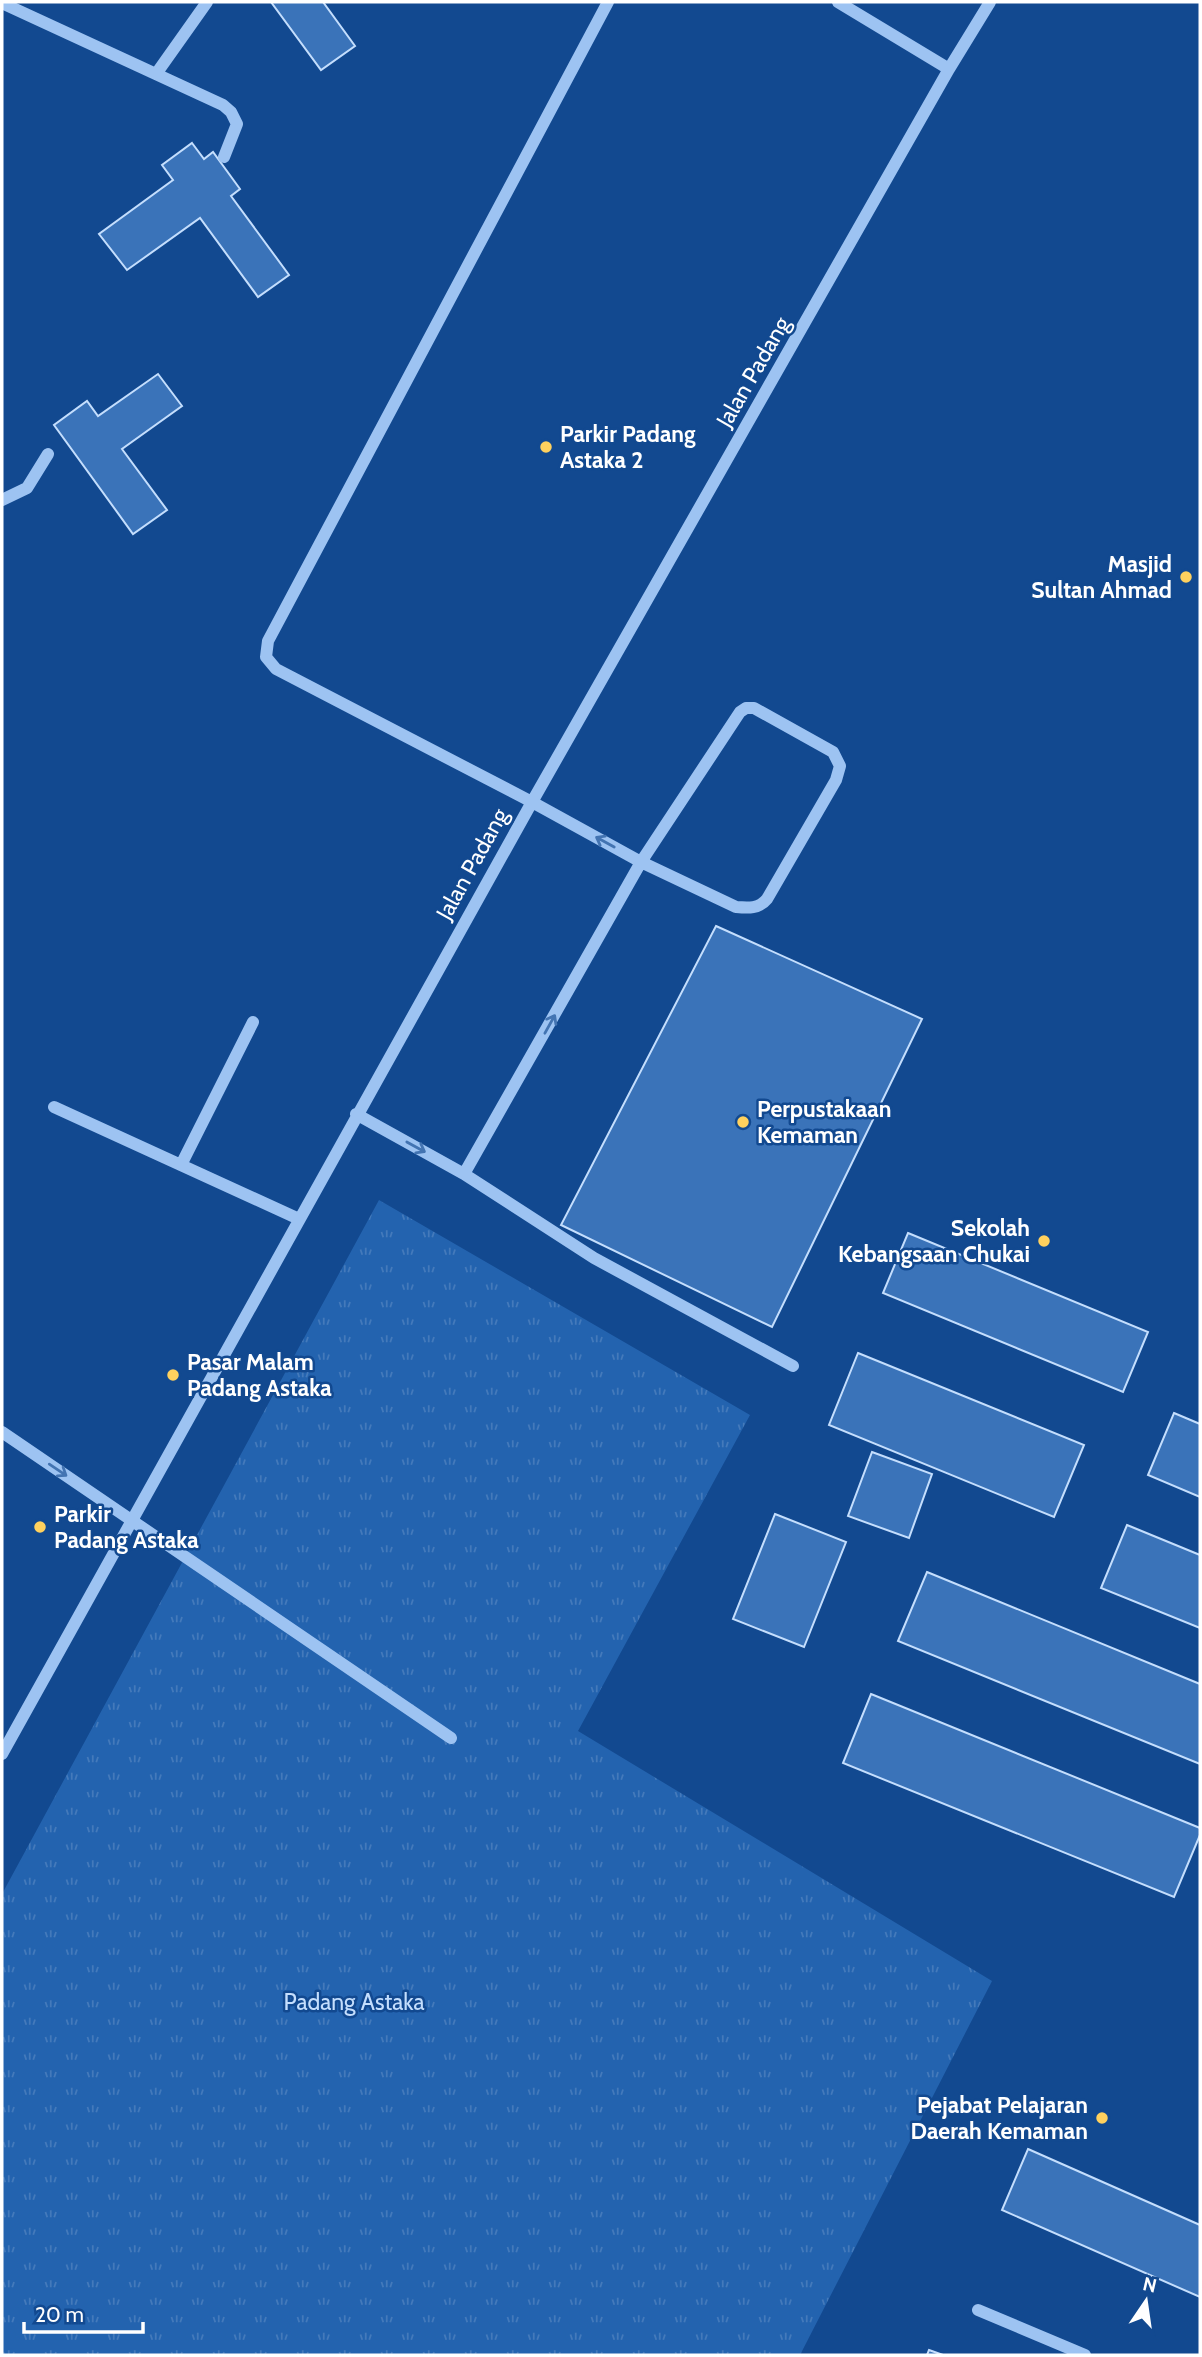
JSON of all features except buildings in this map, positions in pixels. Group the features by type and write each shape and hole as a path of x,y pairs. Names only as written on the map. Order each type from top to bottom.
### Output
{"street":[{"path":"156,74 207,2"},
{"path":"464,1174 641,862 740,712 746,708 754,708 833,752 840,766 836,780 763,904 751,908 736,907 641,862 532,802 276,670 266,657 268,641 608,2"},
{"path":"838,2 949,69"},
{"name":"Jalan Padang","path":"2,1754 356,1114 949,69 990,2"},
{"path":"2,3 223,105 237,124 224,157"},
{"path":"2,500 27,488 48,454"},
{"path":"181,1165 253,1022"},
{"path":"54,1107 299,1219"},
{"path":"356,1114 464,1174 594,1258 793,1366"},
{"path":"2,1432 451,1738"},
{"path":"978,2310 1085,2355"}],"green space":[{"name":"Padang Astaka","path":"379,1200 750,1415 578,1731 992,1981 800,2355 2,2355 2,1894"}],"place":[{"name":"Parkir Padang Astaka 2","path":"546,447"},
{"name":"Masjid Sultan Ahmad","path":"1186,577"},
{"name":"Perpustakaan Kemaman","path":"743,1122"},
{"name":"Sekolah Kebangsaan Chukai","path":"1044,1241"},
{"name":"Pasar Malam Padang Astaka","path":"173,1375"},
{"name":"Parkir Padang Astaka","path":"40,1527"},
{"name":"Pejabat Pelajaran Daerah Kemaman","path":"1102,2118"}]}
